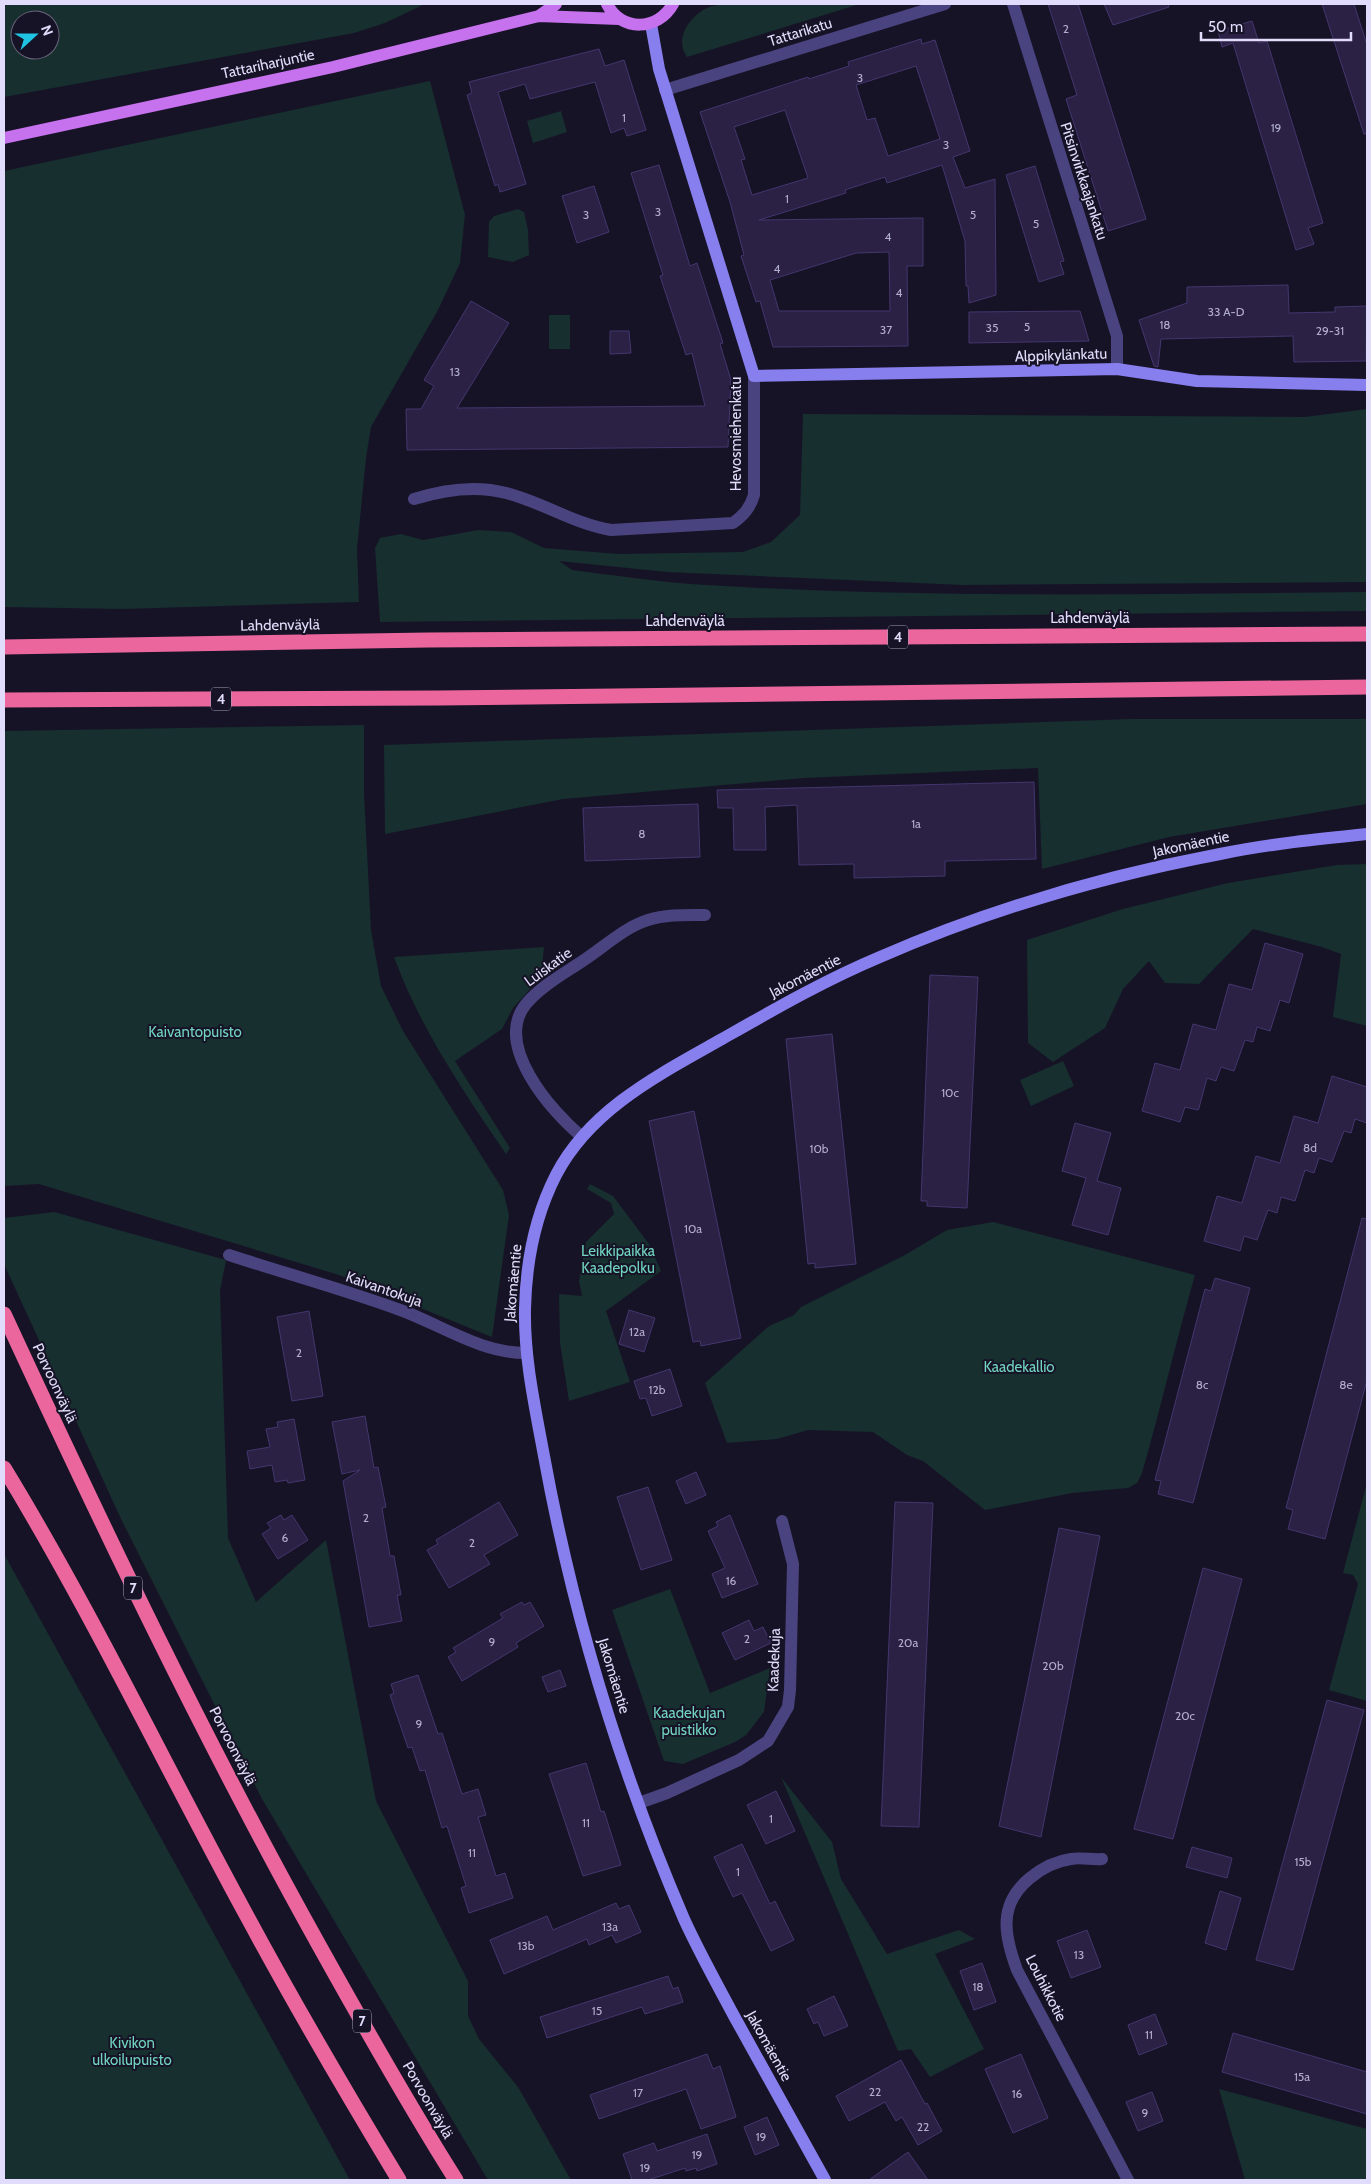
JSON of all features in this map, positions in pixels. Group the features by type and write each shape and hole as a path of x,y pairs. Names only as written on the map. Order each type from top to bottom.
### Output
{"highway":[{"name":"Lahdenväylä","path":"4,647 448,640 1367,634"},
{"name":"4","path":"4,700 428,698 1367,688"},
{"name":"Porvoonväylä","path":"4,1314 128,1578 271,1859 362,2022 456,2180"},
{"path":"4,1468 123,1681 252,1926 331,2066 399,2180"}],"main road":[{"name":"Tattariharjuntie","path":"539,16 556,4"},
{"path":"607,4 619,19"},
{"path":"651,24 665,16 673,4"},
{"name":"Tattariharjuntie","path":"4,138 333,67 539,16 619,19 632,25 651,24"}],"street":[{"name":"Tattarikatu","path":"665,90 944,4"},
{"name":"Pitsinvirkkaajankatu","path":"1013,4 1117,336 1117,369"},
{"name":"Hevosmiehenkatu","path":"414,499 439,491 492,490 507,493 592,527 611,530 733,523 742,517 750,506 754,495 754,376 665,90 659,69 651,24"},
{"name":"Alppikylänkatu","path":"754,376 1117,369 1198,381 1367,385"},
{"name":"Jakomäentie","path":"825,2180 705,1962 685,1920 639,1803 597,1683 552,1501 527,1353 525,1310 529,1260 535,1231 555,1177 581,1136 634,1091 767,1013 876,958 932,935 999,912 1148,870 1222,853 1367,834"},
{"name":"Luiskatie","path":"581,1136 563,1122 551,1107 530,1077 521,1058 516,1042 517,1028 525,1005 551,983 642,922 673,915 705,915"},
{"name":"Kaivantokuja","path":"229,1255 393,1308 493,1350 527,1353"},
{"name":"Kaadekuja","path":"639,1803 667,1793 738,1760 761,1746 768,1741 788,1707 793,1564 782,1521"},
{"name":"Louhikkotie","path":"1102,1859 1072,1858 1059,1862 1036,1873 1016,1890 1010,1901 1006,1920 1008,1947 1017,1970 1128,2180"}],"green space":[{"path":"425,4 385,23 354,33 4,97 4,5"},
{"path":"724,4 860,4 687,57 682,43 689,23 705,9"},
{"path":"430,81 465,215 460,263 438,310 371,427 357,549 359,602 122,609 4,607 4,171"},
{"path":"561,111 567,132 533,143 527,121"},
{"path":"518,209 524,212 528,230 529,255 513,262 488,257 489,222 494,216"},
{"path":"549,315 570,315 570,349 549,349"},
{"path":"1367,409 1367,582 963,585 667,572 559,561 572,570 632,578 775,589 944,594 1367,592 1367,611 380,622 375,548 380,538 401,534 423,540 478,530 511,532 544,548 618,554 743,552 771,542 800,515 803,414 1305,417"},
{"path":"1131,719 1367,719 1367,804 1169,837 1042,869 1038,768 804,778 563,799 385,834 384,745"},
{"name":"Kaivantopuisto","path":"364,725 364,793 371,930 381,986 403,1031 503,1190 509,1215 492,1337 339,1275 39,1184 4,1186 4,731"},
{"path":"1367,864 1367,1026 1333,1017 1341,954 1322,947 1253,929 1199,984 1165,983 1149,961 1123,989 1105,1028 1053,1062 1028,1043 1027,940 1123,909 1228,883 1337,865"},
{"path":"544,947 541,977 513,1008 502,1029 455,1061 510,1148 506,1154 459,1083 430,1034 416,1009 394,957"},
{"path":"1063,1061 1074,1086 1031,1106 1020,1080"},
{"name":"Leikkipaikka Kaadepolku","path":"590,1184 613,1196 649,1244 661,1271 606,1311 630,1382 569,1401 560,1343 559,1294 582,1296 579,1281 586,1242 614,1214 611,1203 587,1189"},
{"path":"54,1212 226,1260 220,1291 228,1538 256,1602 326,1540 376,1801 468,1981 468,2016 479,2039 518,2087 571,2180 488,2180 262,1799 121,1519 4,1264 4,1218"},
{"name":"Kaadekallio","path":"993,1222 1195,1275 1149,1448 1137,1483 1128,1488 1072,1493 985,1510 923,1461 907,1455 873,1432 808,1430 777,1439 727,1443 705,1383 769,1326 794,1315 801,1307 905,1255 947,1230"},
{"path":"1367,1483 1367,1701 1329,1690 1358,1584 1353,1575 1343,1573"},
{"name":"Kivikon ulkoilupuisto","path":"4,1554 350,2180 4,2180"},
{"name":"Kaadekujan puistikko","path":"670,1589 710,1693 770,1668 764,1712 746,1735 735,1742 683,1764 664,1761 612,1610"},
{"path":"781,1777 832,1842 841,1879 887,1954 959,1930 975,1939 935,1954 984,2049 930,2077 911,2049 898,2051"},
{"path":"1219,2089 1367,2129 1367,2180 1245,2180"}],"building":[{"path":"1048,4 1078,4 1146,219 1108,231 1066,99 1077,95"},
{"path":"1104,4 1168,4 1169,7 1113,25"},
{"path":"1322,4 1354,4 1367,45 1367,134 1364,134"},
{"path":"1252,21 1259,43 1267,41 1323,223 1308,228 1314,244 1296,250 1233,43 1222,47 1218,31"},
{"path":"921,39 922,44 935,40 970,151 953,157 965,188 995,179 996,295 969,303 968,286 966,286 965,241 942,165 887,183 885,177 845,190 846,193 759,220 923,218 923,266 907,266 908,346 773,347 760,301 756,302 741,256 744,255 730,202 700,112 808,77 809,79 849,66 848,62","holes":["916,66 940,139 888,156 875,118 867,120 856,85","785,110 808,178 752,195 741,160 745,159 734,127","889,252 890,311 779,311 770,280 856,253"]},
{"path":"599,49 605,66 624,60 646,130 627,136 624,128 611,133 595,82 530,99 525,84 498,92 526,184 500,192 498,184 495,186 467,95 472,93 469,82"},
{"path":"659,165 690,266 697,263 723,343 720,344 731,380 728,447 407,450 406,409 421,409 434,386 424,380 471,301 509,323 457,408 705,406 692,353 686,355 660,276 663,275 631,173"},
{"path":"1035,166 1064,261 1060,262 1064,274 1039,282 1006,175"},
{"path":"594,186 609,232 577,243 562,196"},
{"path":"1288,285 1289,313 1335,312 1335,307 1367,306 1366,361 1294,362 1293,336 1161,339 1158,367 1154,366 1139,320 1187,303 1187,287"},
{"path":"1080,311 1089,341 969,343 969,312"},
{"path":"610,331 629,331 631,353 610,354"},
{"path":"1034,782 1036,859 945,861 945,876 854,878 854,864 799,865 797,805 765,807 766,850 734,850 733,808 718,808 717,790"},
{"path":"698,804 700,857 585,861 583,808"},
{"path":"1265,943 1303,954 1289,1003 1280,1000 1270,1031 1257,1027 1253,1042 1245,1040 1234,1071 1221,1067 1216,1081 1207,1078 1198,1110 1185,1107 1180,1122 1142,1111 1155,1063 1180,1070 1193,1024 1216,1030 1229,984 1252,990"},
{"path":"930,975 978,977 967,1208 927,1206 927,1201 921,1201"},
{"path":"832,1034 856,1264 815,1268 815,1263 808,1264 786,1039"},
{"path":"1332,1076 1367,1087 1367,1123 1355,1119 1351,1133 1344,1131 1332,1162 1319,1158 1314,1173 1305,1170 1295,1201 1281,1197 1277,1213 1268,1210 1257,1240 1244,1236 1240,1251 1204,1241 1217,1196 1242,1203 1256,1156 1280,1163 1294,1116 1318,1123"},
{"path":"694,1111 741,1338 701,1346 700,1341 693,1342 649,1121"},
{"path":"1075,1123 1111,1133 1097,1181 1121,1188 1108,1235 1072,1225 1086,1178 1062,1171"},
{"path":"1362,1218 1367,1219 1367,1380 1325,1539 1288,1529 1293,1510 1286,1508"},
{"path":"1215,1278 1250,1288 1193,1503 1158,1494 1161,1481 1155,1480 1205,1289 1211,1291"},
{"path":"629,1310 655,1318 644,1352 619,1344"},
{"path":"309,1311 323,1396 292,1401 277,1317"},
{"path":"670,1369 682,1406 652,1416 646,1398 640,1399 634,1381"},
{"path":"365,1416 374,1468 378,1467 386,1507 382,1508 390,1556 394,1556 401,1595 397,1595 402,1621 369,1627 343,1481 360,1470 342,1474 332,1422"},
{"path":"294,1419 305,1480 288,1483 287,1480 275,1482 272,1465 250,1469 247,1451 270,1447 266,1429 278,1427 277,1422"},
{"path":"696,1472 706,1495 686,1504 676,1481"},
{"path":"648,1487 672,1560 641,1570 617,1497"},
{"path":"499,1502 518,1535 484,1555 490,1564 449,1588 427,1550 438,1544 436,1540"},
{"path":"895,1502 933,1503 919,1827 881,1826"},
{"path":"281,1515 284,1520 292,1515 308,1540 278,1559 262,1534 271,1528 267,1523"},
{"path":"730,1515 758,1584 722,1598 712,1574 725,1568 708,1531 718,1526 716,1522"},
{"path":"1059,1528 1100,1536 1041,1837 999,1826"},
{"path":"1203,1568 1242,1579 1173,1839 1134,1829"},
{"path":"522,1602 524,1605 530,1602 544,1626 516,1643 518,1647 462,1681 448,1657 456,1652 453,1648 503,1618 500,1614"},
{"path":"749,1620 754,1631 763,1627 771,1643 735,1660 722,1633"},
{"path":"560,1670 566,1686 548,1692 542,1677"},
{"path":"418,1675 438,1734 442,1733 462,1794 478,1789 486,1815 478,1817 496,1876 505,1873 513,1898 469,1913 461,1888 466,1886 447,1826 442,1828 425,1770 420,1771 412,1747 408,1748 390,1695 394,1693 391,1684"},
{"path":"1327,1700 1364,1710 1293,1970 1256,1960"},
{"path":"586,1763 601,1812 604,1811 621,1865 583,1876 549,1774"},
{"path":"776,1791 795,1831 766,1844 747,1805"},
{"path":"742,1844 770,1904 775,1901 794,1940 771,1951 742,1893 733,1897 714,1857"},
{"path":"1192,1847 1232,1858 1227,1878 1186,1867"},
{"path":"1220,1891 1241,1898 1226,1950 1205,1943"},
{"path":"616,1903 619,1909 629,1905 641,1932 616,1943 612,1935 589,1945 587,1939 504,1974 490,1940 547,1916 553,1930"},
{"path":"1087,1930 1101,1967 1071,1978 1057,1941"},
{"path":"982,1963 996,2002 974,2010 960,1971"},
{"path":"668,1976 673,1989 678,1987 683,2002 645,2014 642,2007 547,2038 540,2017"},
{"path":"834,1996 848,2026 824,2036 818,2022 814,2024 807,2009"},
{"path":"1155,2014 1167,2044 1139,2055 1128,2025"},
{"path":"1233,2033 1367,2072 1367,2114 1222,2072"},
{"path":"707,2054 713,2069 720,2066 736,2117 701,2129 686,2089 599,2119 590,2095"},
{"path":"1021,2054 1048,2118 1013,2133 985,2069"},
{"path":"901,2060 942,2131 918,2145 902,2117 896,2121 885,2102 849,2121 836,2096"},
{"path":"1152,2092 1163,2121 1138,2131 1126,2102"},
{"path":"767,2117 779,2145 755,2155 744,2127"},
{"path":"707,2134 717,2164 697,2171 696,2168 686,2171 685,2168 648,2180 632,2180 623,2154 654,2143 657,2151"},
{"path":"908,2152 928,2180 869,2180"}]}
